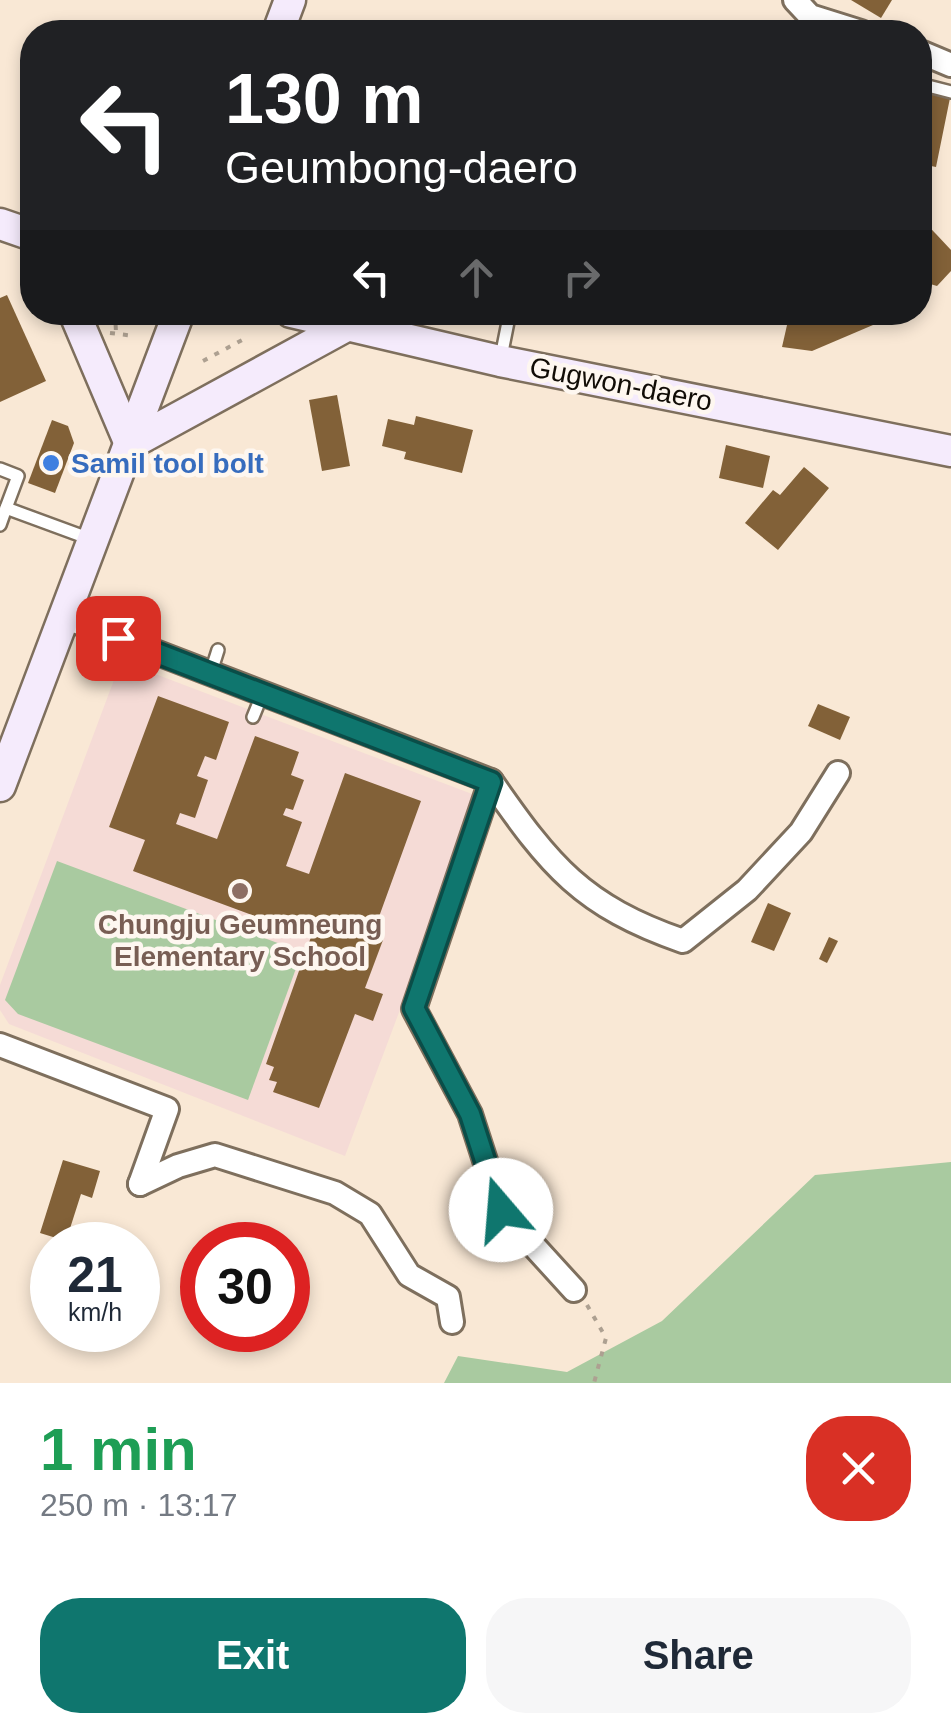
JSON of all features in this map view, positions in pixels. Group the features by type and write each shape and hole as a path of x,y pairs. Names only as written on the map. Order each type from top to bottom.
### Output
{"street":[{"path":"796,0 810,16 823,20"},
{"path":"80,325 130,444"},
{"path":"0,786 174,325"},
{"path":"130,444 333,325"},
{"name":"Gugwon-daero","path":"370,325 500,361 951,451"},
{"path":"64,618 210,675 258,706 491,782 530,838 569,882 606,906 683,940 748,890 801,832 838,772"},
{"path":"491,782 414,1008 470,1114 501,1210 574,1290"},
{"path":"0,1046 167,1108 140,1184 178,1166 215,1155 335,1193 370,1214 408,1275 448,1298 452,1322"}],"lane":[{"path":"500,361 507,325"},
{"path":"0,470 18,476 0,524"},
{"path":"6,508 93,540"},
{"path":"210,675 218,650"}],"path":[{"path":"116,325 116,334"},
{"path":"99,331 136,336"},
{"path":"203,361 244,339"},
{"path":"574,1290 606,1338 594,1383"}],"shaded area":[{"name":"Chungju Geumneung Elementary School","path":"121,661 480,797 345,1156 9,1024 0,1010 0,985"}],"green space":[{"path":"57,861 302,952 248,1100 18,1014 5,1000"},
{"path":"951,1162 951,1383 444,1383 458,1356 567,1372 662,1321 815,1175"}],"building":[{"path":"851,0 892,0 881,18"},
{"path":"932,94 950,98 936,167 932,166"},
{"path":"932,230 951,250 951,271 937,286 932,285"},
{"path":"7,295 46,381 0,402 0,298"},
{"path":"787,325 873,325 812,351 782,347"},
{"path":"337,395 350,466 322,471 309,400"},
{"path":"416,416 473,430 462,473 404,459 406,452 382,446 388,419 414,425"},
{"name":"Samil tool bolt","path":"52,420 68,426 74,443 55,493 28,483"},
{"path":"726,445 770,456 763,488 719,478"},
{"path":"804,467 829,488 778,550 745,523 773,490 780,495"},
{"path":"158,696 229,722 216,760 205,756 197,776 208,780 195,818 180,813 176,824 217,839 255,736 299,752 291,775 304,780 293,810 286,808 283,815 302,822 286,866 309,874 345,773 421,801 372,936 383,940 365,988 383,994 373,1021 355,1014 319,1108 273,1092 277,1082 269,1080 274,1067 266,1064 311,937 133,871 145,840 109,827"},
{"path":"818,704 850,717 840,740 808,726"},
{"path":"768,903 791,913 774,951 751,942"},
{"path":"829,937 838,941 827,963 819,959"},
{"path":"63,1160 100,1171 92,1198 81,1194 72,1222 43,1222"}],"place":[{"name":"Samil tool bolt","path":"51,463"},
{"name":"Chungju Geumneung Elementary School","path":"240,891"}],"route":[{"path":"118,638 491,782 414,1008 470,1114 501,1210"}]}
